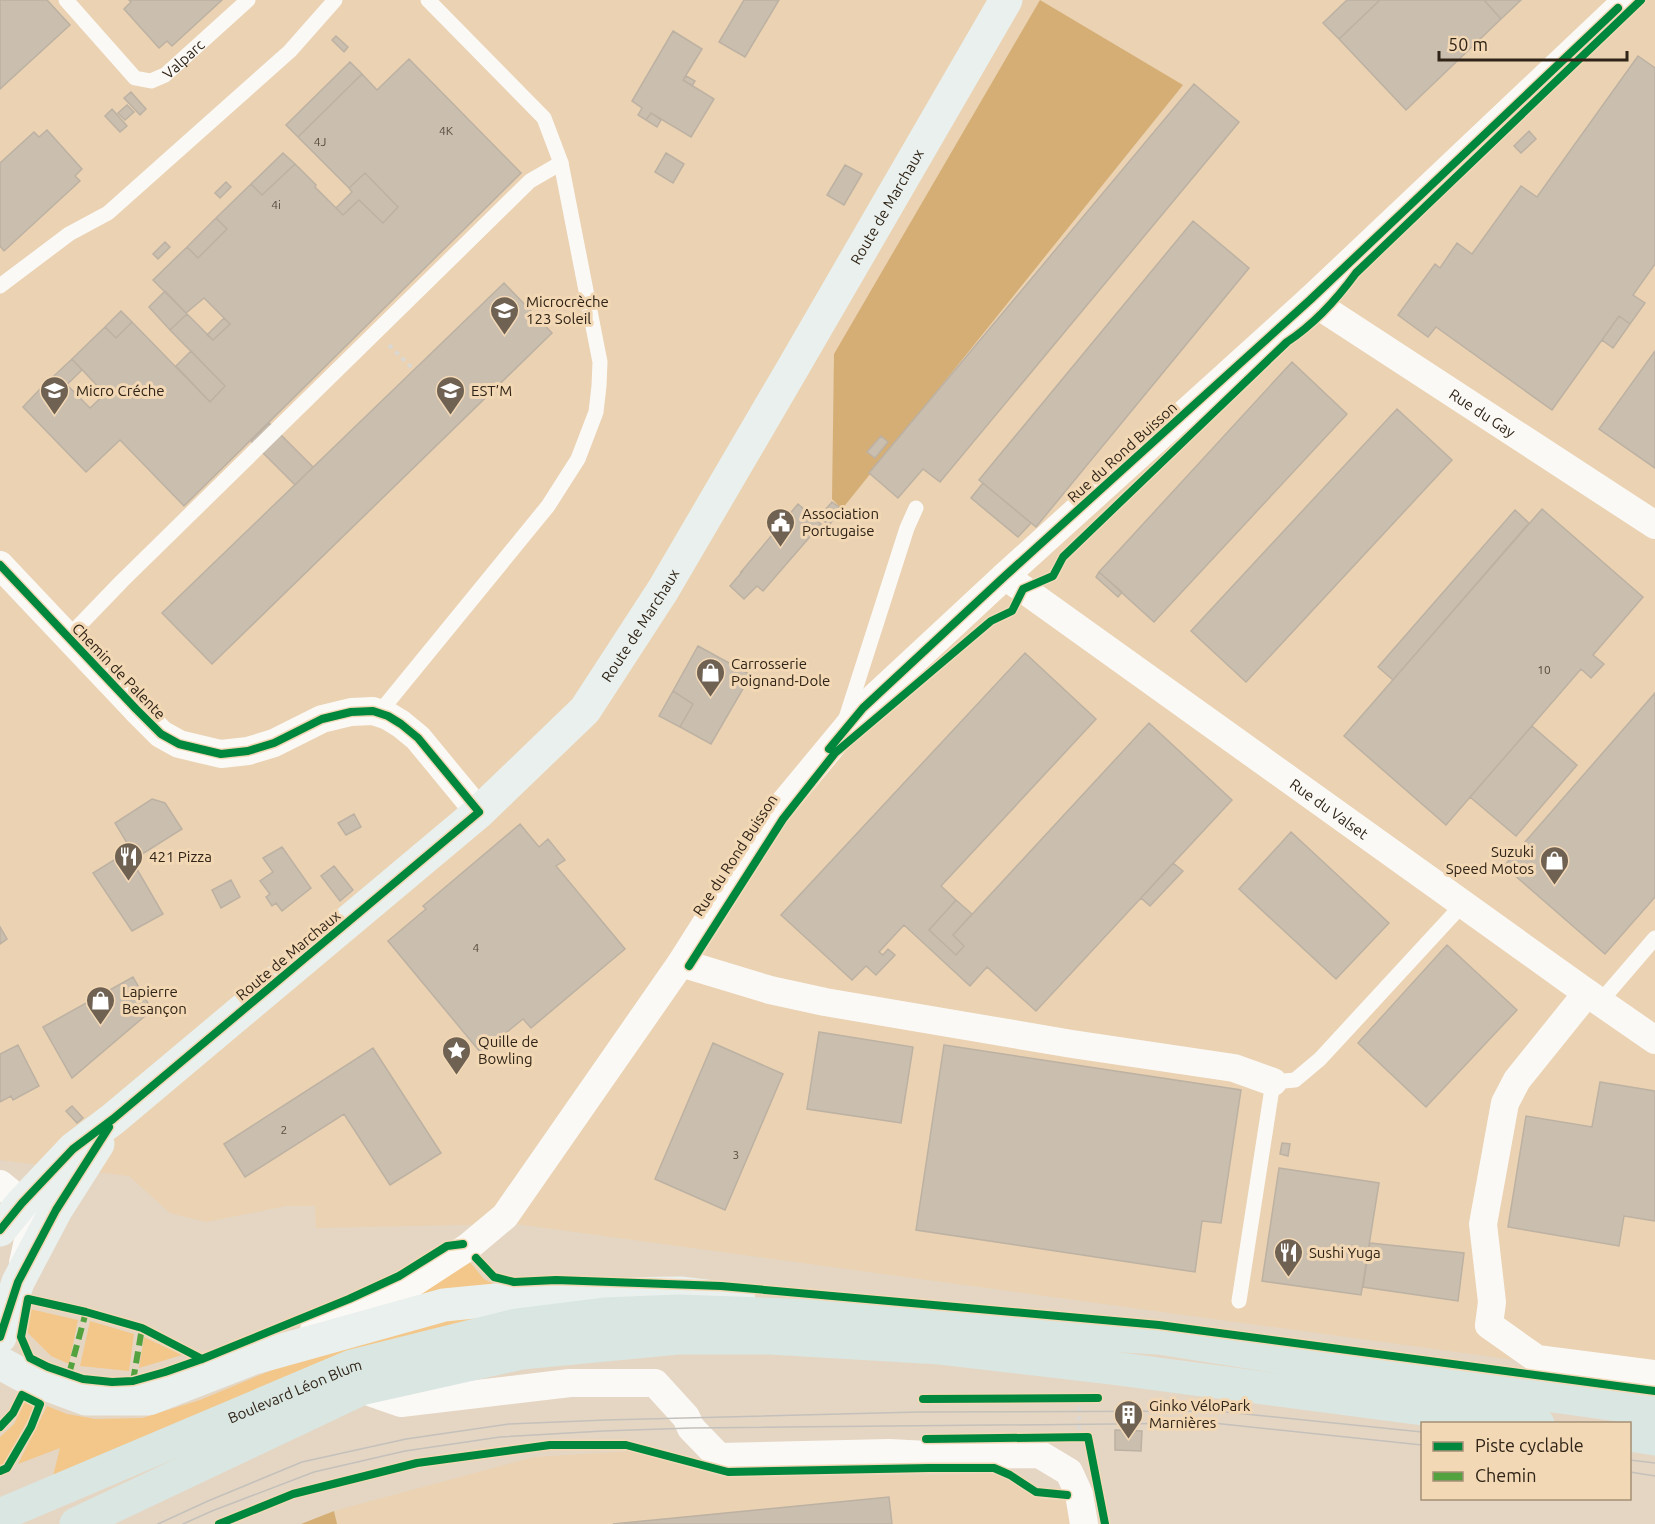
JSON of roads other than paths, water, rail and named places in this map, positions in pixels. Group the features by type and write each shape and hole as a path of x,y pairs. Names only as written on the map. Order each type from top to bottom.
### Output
{"main road":[{"name":"Route de Marchaux","path":"0,1230 11,1194 113,1119 479,812 585,710 663,590 1006,0"},
{"name":"Route de Marchaux","path":"1,1358 18,1282 56,1210 113,1119"},
{"path":"1,1358 24,1376 86,1399 149,1399 254,1358 444,1305 545,1295 680,1293 902,1319"},
{"name":"Boulevard Léon Blum","path":"0,1515 352,1366 516,1325 604,1314 678,1311 902,1319 1023,1330 1158,1338 1357,1369 1655,1410"},
{"path":"76,1524 360,1389 522,1353 678,1338 770,1338 940,1348 1112,1368 1523,1422"},
{"name":"Boulevard Léon Blum","path":"21,1524 163,1462 292,1410 360,1389"},
{"path":"1631,1435 1655,1439"}],"street":[{"name":"Rue du Rond Buisson","path":"254,1358 402,1290 458,1254 505,1216 681,963 776,813 862,708 1310,300 1627,0"},
{"name":"Rue du Gay","path":"1310,300 1655,525"},
{"name":"Chemin de Palente","path":"0,565 161,734 179,744 221,754 248,751 274,743 322,718 351,712 373,711 401,724 418,738 479,812"},
{"name":"Rue du Valset","path":"1005,576 1593,998 1655,1040"},
{"path":"681,963 770,990 825,1002 1072,1044 1234,1068 1273,1082"},
{"path":"1593,998 1517,1080 1505,1103 1483,1224 1492,1302 1489,1325 1538,1359 1653,1373"},
{"path":"11,1194 28,1214 30,1227 18,1282"},
{"path":"360,1389 401,1403 570,1383 655,1383 686,1417 691,1428 719,1456 890,1453 1039,1455 1069,1472 1078,1494 1084,1524"}],"lane":[{"name":"Valparc","path":"66,0 135,78 151,81 165,75 248,0"},
{"path":"0,286 69,234 108,213 290,51 335,0"},
{"path":"379,713 548,506 578,459 596,412 599,386 600,362 561,163 544,118 428,0"},
{"path":"68,637 122,581 530,181 561,163"},
{"path":"841,735 907,528 916,508"},
{"path":"1239,1301 1273,1082 1295,1080 1320,1059 1463,904"},
{"path":"1593,998 1655,938"}],"tram line":[{"path":"158,1524 302,1462 406,1439 509,1424 919,1412 1216,1411 1421,1432"},
{"path":"183,1524 314,1472 405,1451 500,1437 691,1428 1213,1423 1421,1445"},
{"path":"1631,1460 1655,1463"},
{"path":"1631,1472 1655,1476"}],"place":[{"name":"Microcrèche 123 Soleil","path":"505,336"},
{"name":"Micro Créche","path":"55,416"},
{"name":"EST’M","path":"450,416"},
{"name":"Association Portugaise","path":"781,548"},
{"name":"Carrosserie Poignand-Dole","path":"710,698"},
{"name":"421 Pizza","path":"128,882"},
{"name":"Suzuki Speed Motos","path":"1555,886"},
{"name":"Lapierre Besançon","path":"101,1026"},
{"name":"Quille de Bowling","path":"457,1076"},
{"name":"Sushi Yuga","path":"1288,1278"},
{"name":"Ginko VéloPark Marnières","path":"1128,1440"}]}
